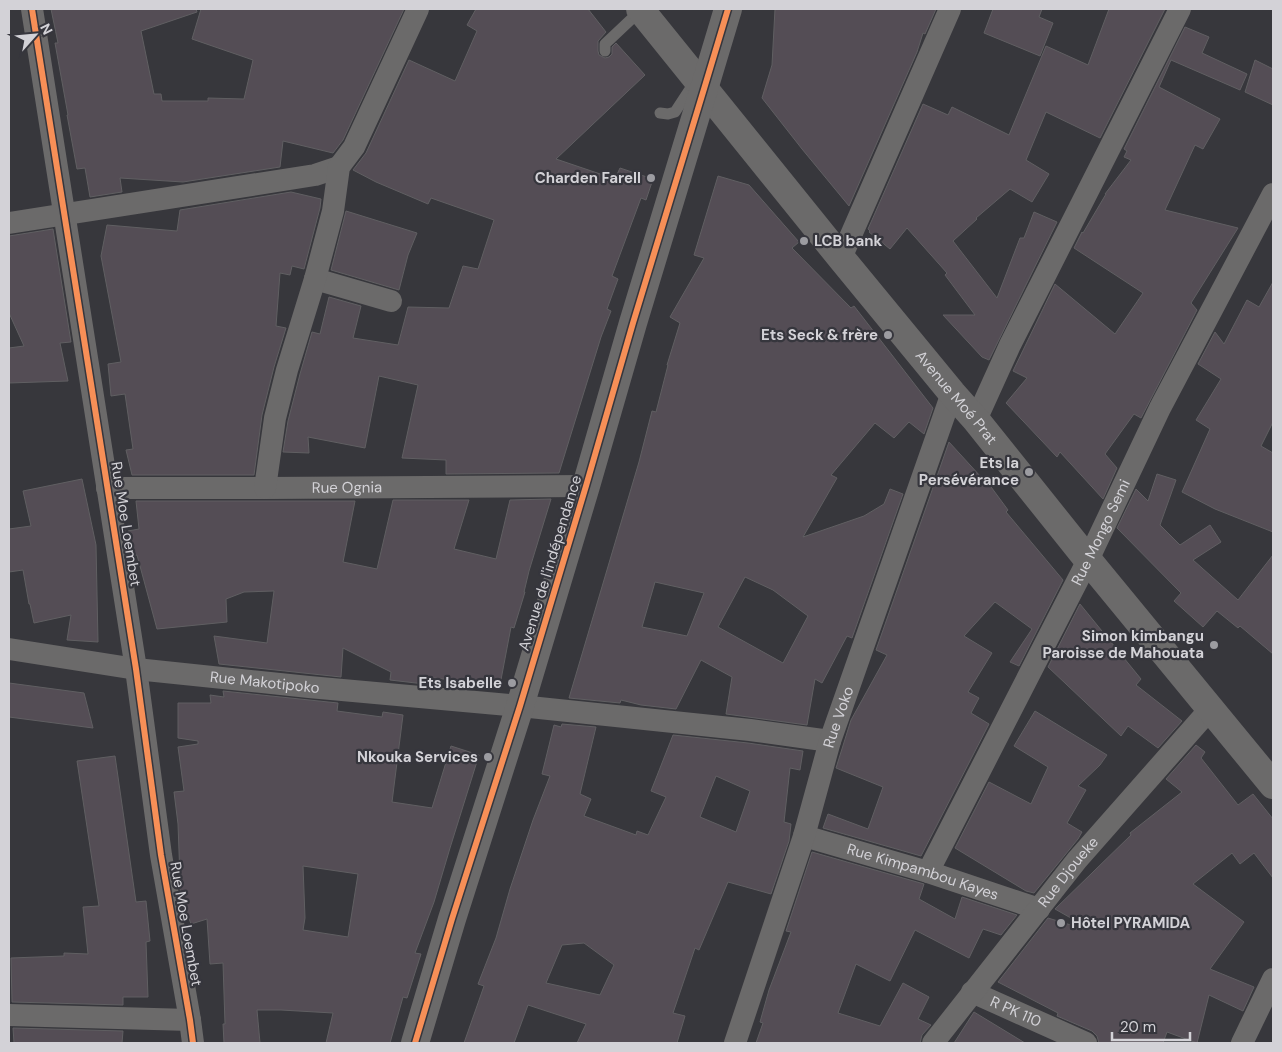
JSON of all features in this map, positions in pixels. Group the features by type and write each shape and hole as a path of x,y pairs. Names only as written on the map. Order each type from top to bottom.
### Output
{"street":[{"name":"Rue Moe Loembet","path":"32,9 136,669 160,855 193,1043"},
{"path":"9,223 315,175 338,167 354,147 418,9"},
{"name":"Avenue Moé Prat","path":"641,9 841,258 976,420 1088,560 1273,784"},
{"path":"700,84 728,9"},
{"path":"841,258 950,9"},
{"path":"976,420 1010,345 1180,9"},
{"name":"Avenue de l'indépendance","path":"415,1043 586,486 700,84"},
{"path":"265,488 275,418 333,211 338,167"},
{"name":"Rue Mongo Semi","path":"928,872 1088,560 1160,408 1273,194"},
{"path":"315,279 391,301"},
{"name":"Rue Voko","path":"735,1043 804,836 830,741 952,393"},
{"name":"Rue Ognia","path":"107,488 586,486"},
{"name":"Rue Makotipoko","path":"9,650 136,669 520,706 750,730 830,741"},
{"name":"Rue Djoueke","path":"933,1043 1076,860 1211,708"},
{"name":"Rue Kimpambou Kayes","path":"804,836 928,872 1039,909"},
{"path":"1242,1043 1273,979"},
{"name":"R PK 110","path":"972,992 1086,1043"},
{"path":"9,1015 190,1020"}],"lane":[{"path":"605,51 605,44 641,9"},
{"path":"660,113 668,114 675,112 700,84"}],"building":[{"path":"51,9 196,9 197,12 141,31 154,94 161,94 162,101 208,101 208,98 244,99 253,60 192,39 201,9 404,9 343,140 333,153 283,141 280,167 183,182 120,178 122,192 90,197 85,168 77,169 55,43 58,43"},
{"path":"476,9 588,9 606,32 598,41 599,55 605,58 609,57 612,54 612,47 616,43 645,75 556,159 615,179 620,168 653,179 646,200 641,198 612,276 618,279 607,309 611,311 601,337 559,473 446,474 446,460 402,458 418,385 379,376 365,448 308,437 309,453 283,452 288,421 312,332 320,334 329,297 361,306 353,338 398,345 408,307 449,308 463,266 478,269 494,220 431,198 428,204 353,170 366,153 409,60 455,81 477,31 467,25"},
{"path":"775,9 936,9 925,34 923,33 917,52 849,206 762,98 772,65"},
{"path":"993,9 1042,9 1039,17 1053,23 1040,56 984,33"},
{"path":"1109,9 1165,9 1100,138 1046,112 1026,160 1049,174 1032,202 1010,189 953,241 997,298 1020,238 1024,238 1034,212 1057,222 989,360 982,357 943,315 975,315 945,275 947,273 907,228 890,249 869,232 868,229 923,104 948,115 952,107 1009,135 1046,46 1088,65"},
{"path":"1185,27 1209,37 1202,53 1247,74 1240,90 1171,60 1159,87 1220,119 1203,149 1195,145 1165,210 1238,228 1191,303 1197,310 1141,418 1134,414 1105,454 1117,468 1103,499 1060,452 1057,457 1006,403 1027,378 1013,371 1055,284 1115,334 1143,293 1074,248 1105,194 1131,160 1124,157 1127,151 1124,149"},
{"path":"1255,60 1273,69 1273,105 1245,92"},
{"path":"718,176 749,185 799,242 792,248 851,308 854,306 933,408 924,434 909,422 894,438 875,423 831,475 837,478 803,537 864,516 884,504 890,489 903,494 852,638 847,636 822,683 815,679 807,725 726,714 732,677 701,660 676,709 641,705 621,700 620,703 569,698 639,462 652,411 656,412 667,365 680,323 670,317 704,258 694,255","holes":["745,577 773,590 808,616 783,663 718,627","655,582 704,593 687,636 642,627"]},
{"path":"291,192 321,199 320,208 304,269 292,266 290,275 280,273 276,326 286,328 262,415 254,475 132,475 126,450 133,449 125,394 111,396 108,364 121,362 101,256 107,225 177,231 180,210"},
{"path":"346,211 417,233 408,255 399,290 331,270"},
{"path":"53,229 71,342 60,343 68,381 9,383 9,348 24,346 9,313 9,236"},
{"path":"1273,282 1273,422 1261,446 1273,453 1273,532 1215,509 1182,492 1210,429 1196,420 1221,379 1198,364 1215,332 1224,344 1247,300 1259,307"},
{"path":"949,442 981,477 983,476 1008,510 1006,512 1063,580 1019,666 1010,662 1032,629 995,602 964,636 992,653 968,692 979,698 971,713 989,724 921,856 823,828 828,814 868,829 883,787 836,768 851,720 887,655 876,650"},
{"path":"1157,474 1176,480 1160,525 1180,545 1210,525 1221,542 1193,560 1238,600 1273,555 1273,654 1240,626 1238,628 1217,611 1203,627 1174,601 1181,593 1117,528 1136,489 1148,501"},
{"path":"82,479 96,545 98,642 67,640 71,615 34,623 23,570 9,572 9,529 31,526 23,491"},
{"path":"551,499 514,628 511,627 500,685 434,678 433,685 390,680 391,672 343,648 341,677 219,664 214,636 267,643 274,591 244,592 226,599 227,622 157,629 137,555 131,556 128,531 139,529 136,501 355,501 343,562 377,569 393,500 469,500 454,549 496,559 510,500"},
{"path":"1080,604 1141,679 1136,685 1182,721 1158,748 1128,726 1121,736 1048,667"},
{"path":"9,683 84,693 93,728 9,717"},
{"path":"223,691 338,703 337,711 382,717 383,712 403,715 392,802 432,808 451,746 479,755 434,902 415,953 421,954 407,998 403,997 390,1043 326,1043 333,1013 257,1010 260,1043 224,1043 223,963 210,964 207,919 191,924 182,899 178,879 180,878 178,824 174,792 184,791 178,747 198,744 198,741 178,738 178,703 211,703 210,695 224,697","holes":["303,866 358,874 348,937 303,930 305,918"]},
{"path":"1035,711 1107,755 1100,765 1078,786 1086,790 1067,823 1082,832 1034,893 1026,891 955,848 989,782 1031,804 1048,767 1014,746"},
{"path":"562,724 596,727 580,794 591,799 584,816 636,835 637,831 648,835 666,797 651,791 673,735 803,751 800,770 790,768 784,822 791,824 789,841 771,894 728,882 699,950 695,948 673,1013 685,1016 677,1043 577,1043 586,1024 528,1005 514,1043 464,1043 484,986 478,984 496,938 533,820 550,776 542,774 554,725 561,727","holes":["716,776 750,791 736,832 700,817","584,943 614,965 600,995 546,983 562,945"]},
{"path":"1196,745 1205,752 1201,758 1238,805 1253,794 1273,819 1273,878 1254,853 1240,864 1232,853 1193,884 1244,922 1210,969 1254,987 1243,1011 1209,995 1197,1043 1167,1032 1163,1043 1099,1043 1097,1036 1092,1031 1057,1016 1058,1013 998,982 1048,918 1074,926 1076,921 1055,909 1131,835 1130,833 1182,792 1166,779"},
{"path":"115,756 136,902 146,901 150,941 146,942 148,997 123,997 123,1005 12,1002 11,958 64,956 64,953 88,954 83,907 99,906 77,761"},
{"path":"812,852 924,884 919,899 955,919 962,897 1017,915 1001,935 983,929 969,958 915,930 890,981 856,964 838,1013 880,1026 903,983 929,997 918,1019 931,1025 922,1035 920,1043 756,1043 763,1023 760,1022 769,990 791,932 786,931"},
{"path":"974,1012 1025,1043 954,1043"},
{"path":"13,1028 123,1031 122,1043 14,1043"}],"cycle path":[{"path":"32,9 136,669 161,855 193,1043"},
{"path":"415,1043 452,919 520,706 728,9"}],"place":[{"name":"Charden Farell","path":"651,178"},
{"name":"LCB bank","path":"804,241"},
{"name":"Ets Seck & frère","path":"888,335"},
{"name":"Ets la Persévérance","path":"1029,472"},
{"name":"Simon kimbangu Paroisse de Mahouata","path":"1214,645"},
{"name":"Ets Isabelle","path":"512,683"},
{"name":"Nkouka Services","path":"488,757"},
{"name":"Hôtel PYRAMIDA","path":"1061,923"}]}
